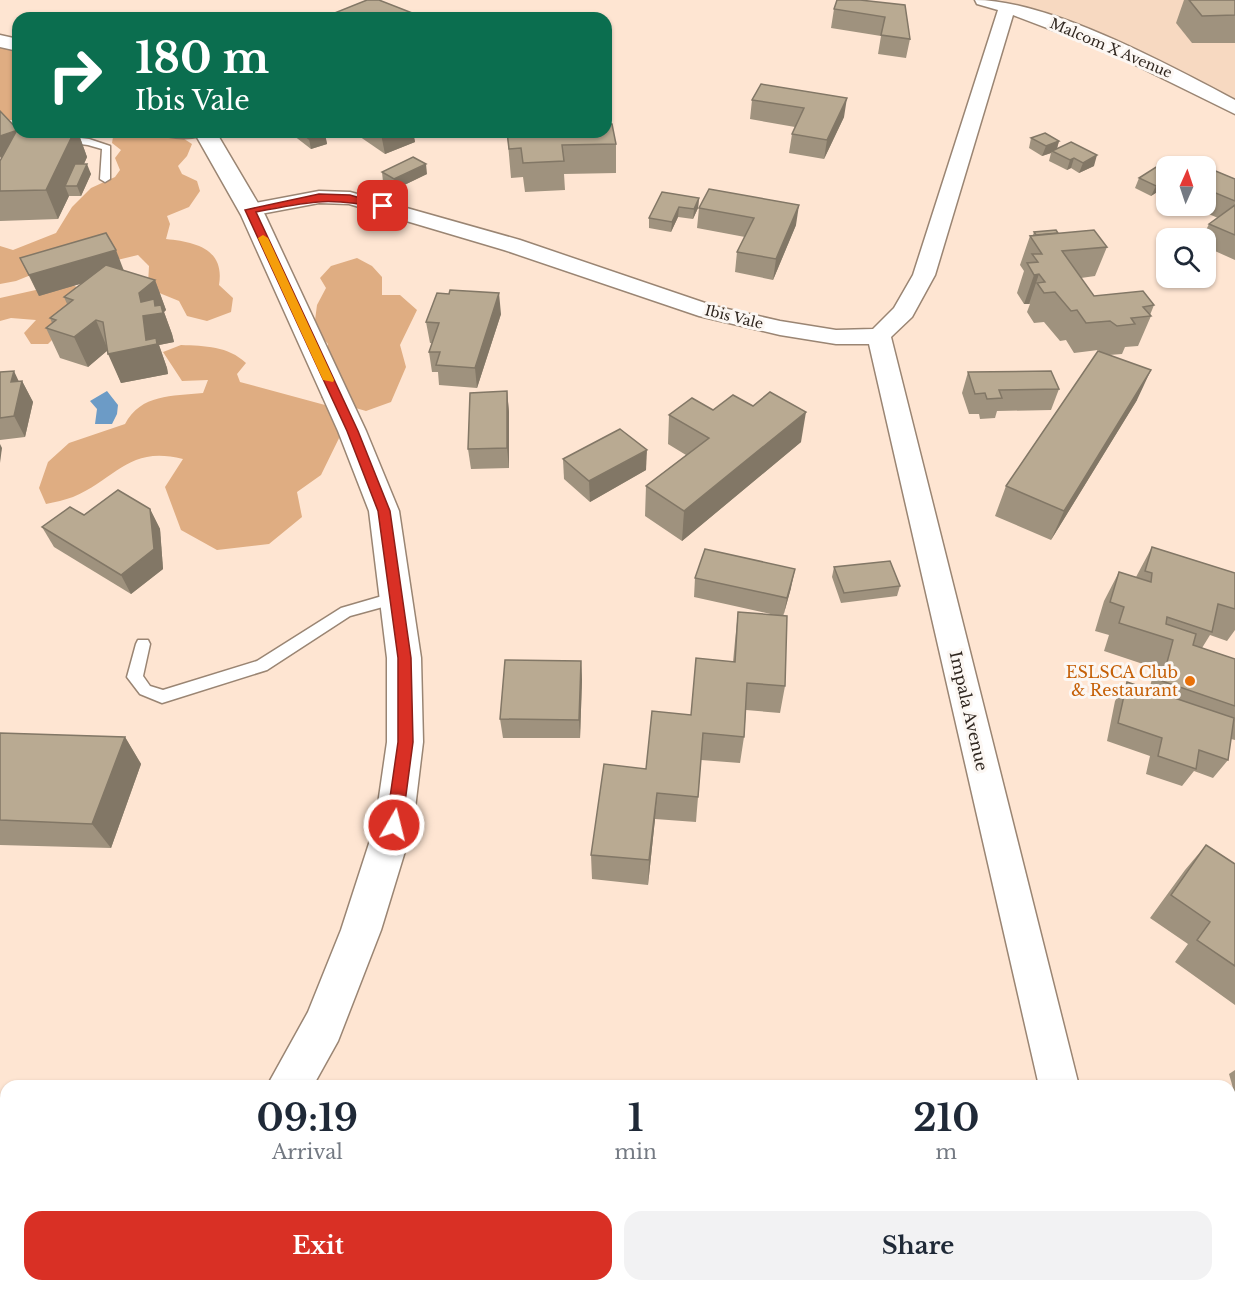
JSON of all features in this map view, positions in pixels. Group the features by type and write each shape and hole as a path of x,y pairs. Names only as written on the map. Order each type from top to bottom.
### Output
{"street":[{"name":"Malcom X Avenue","path":"982,0 1096,40 1164,69 1235,108"},
{"path":"879,336 904,312 924,275 1007,7"},
{"path":"208,138 250,210 352,431 384,511 404,658 405,742 394,825 361,930 323,1026 293,1080"},
{"name":"Ibis Vale","path":"250,210 319,197 350,198 500,241 707,311 780,328 836,337 879,336"},
{"name":"Impala Avenue","path":"879,336 1058,1080"}],"lane":[{"path":"45,138 92,140 107,148 105,179"},
{"path":"143,644 135,677 145,690 162,697 262,666 327,622 346,612 396,598"}],"shaded area":[{"path":"1000,0 1235,0 1235,99 1151,56 1077,24"},
{"path":"12,40 12,120 0,120 0,41"},
{"path":"113,138 183,138 192,144 187,156 178,166 182,174 197,181 200,191 189,207 167,216 170,224 166,239 198,245 213,255 220,273 219,285 233,298 231,312 207,321 187,316 179,301 152,290 148,284 149,266 138,255 109,262 78,256 16,281 0,284 0,246 13,250 56,233 72,207 91,188 115,177 120,170 115,158 121,150 112,143"},
{"path":"357,258 372,266 382,277 382,295 400,295 417,310 400,345 406,367 391,402 366,411 321,398 328,344 314,328 317,305 326,288 320,278 331,266"},
{"path":"67,283 82,289 65,327 48,344 31,344 24,333 36,320 11,318 0,321 0,298"},
{"path":"181,345 216,348 232,353 246,363 237,374 240,382 325,405 342,432 321,475 297,492 302,517 269,544 217,550 181,530 165,487 183,459 149,456 136,460 73,497 46,504 39,488 48,462 69,443 125,424 140,407 158,398 203,393 208,380 182,381 163,352"}],"water":[{"path":"107,391 118,405 117,414 112,424 95,424 97,409 90,401"}],"building":[{"path":"367,0 379,0 410,12 337,12"},
{"path":"837,0 905,5 910,39 881,35 885,17 834,9"},
{"path":"1189,0 1235,0 1235,15 1202,16"},
{"path":"761,84 847,98 827,140 792,134 804,108 752,100"},
{"path":"0,111 12,124 12,132 0,136"},
{"path":"612,124 616,144 562,145 564,161 523,163 521,148 509,149 508,138 612,138"},
{"path":"1045,133 1059,141 1046,146 1031,138"},
{"path":"13,138 71,138 46,190 0,191 0,161"},
{"path":"1071,142 1097,155 1083,163 1074,158 1070,160 1052,151"},
{"path":"413,157 426,164 394,179 382,172"},
{"path":"75,164 87,164 77,186 65,186"},
{"path":"1156,167 1156,186 1139,178"},
{"path":"1216,171 1235,179 1235,201 1216,193"},
{"path":"709,189 799,205 776,259 737,252 754,218 699,208"},
{"path":"662,192 699,198 694,209 679,207 672,222 649,218"},
{"path":"1235,205 1235,235 1209,224"},
{"path":"1056,230 1058,233 1036,235 1034,232"},
{"path":"1094,230 1107,247 1062,251 1094,296 1143,291 1154,305 1143,307 1151,316 1131,318 1135,324 1117,326 1110,321 1086,323 1077,310 1071,311 1055,292 1044,293 1037,283 1045,282 1039,274 1034,275 1027,263 1038,262 1032,254 1042,254 1030,236"},
{"path":"106,233 116,250 29,275 20,258"},
{"path":"106,265 155,280 139,293 141,302 154,299 155,306 161,305 163,313 143,316 146,340 156,338 157,344 108,354 103,322 96,320 74,337 46,328 56,320 50,318 73,300 64,297"},
{"path":"450,290 499,293 475,368 436,365 440,352 429,352 439,323 426,322 437,293 449,294"},
{"path":"1098,351 1151,370 1064,511 1006,486"},
{"path":"14,371 11,382 22,381 14,416 0,418 0,372"},
{"path":"1051,371 1059,389 999,390 1002,398 987,399 985,393 975,394 968,372"},
{"path":"507,391 507,448 468,449 470,393"},
{"path":"770,392 806,412 684,511 646,486 709,438 669,415 692,398 713,410 733,395 753,406"},
{"path":"620,429 647,450 589,481 563,459"},
{"path":"118,490 150,509 154,549 121,575 42,527 70,507 84,515"},
{"path":"1152,547 1235,573 1235,609 1218,604 1212,632 1167,617 1166,624 1196,634 1193,645 1235,659 1235,706 1162,681 1173,640 1119,623 1124,607 1110,602 1119,572 1151,582 1152,573 1145,571"},
{"path":"705,549 795,569 787,598 695,578"},
{"path":"890,561 900,586 844,593 834,567"},
{"path":"738,612 787,616 785,686 747,683 744,737 703,733 698,797 657,793 649,860 591,855 604,764 646,769 652,711 691,715 696,658 735,662"},
{"path":"505,660 581,661 579,720 500,719"},
{"path":"1127,682 1234,718 1228,760 1199,750 1196,769 1158,756 1162,738 1118,723"},
{"path":"0,733 125,737 92,824 0,820"},
{"path":"1206,845 1235,864 1235,966 1197,940 1210,922 1171,895"}],"slow traffic":[{"path":"263,238 329,380"}],"place":[{"name":"ESLSCA Club & Restaurant","path":"1190,681"}],"route":[{"path":"383,206 350,198 319,197 250,210 352,431 384,511 404,658 405,742 394,825"}]}
